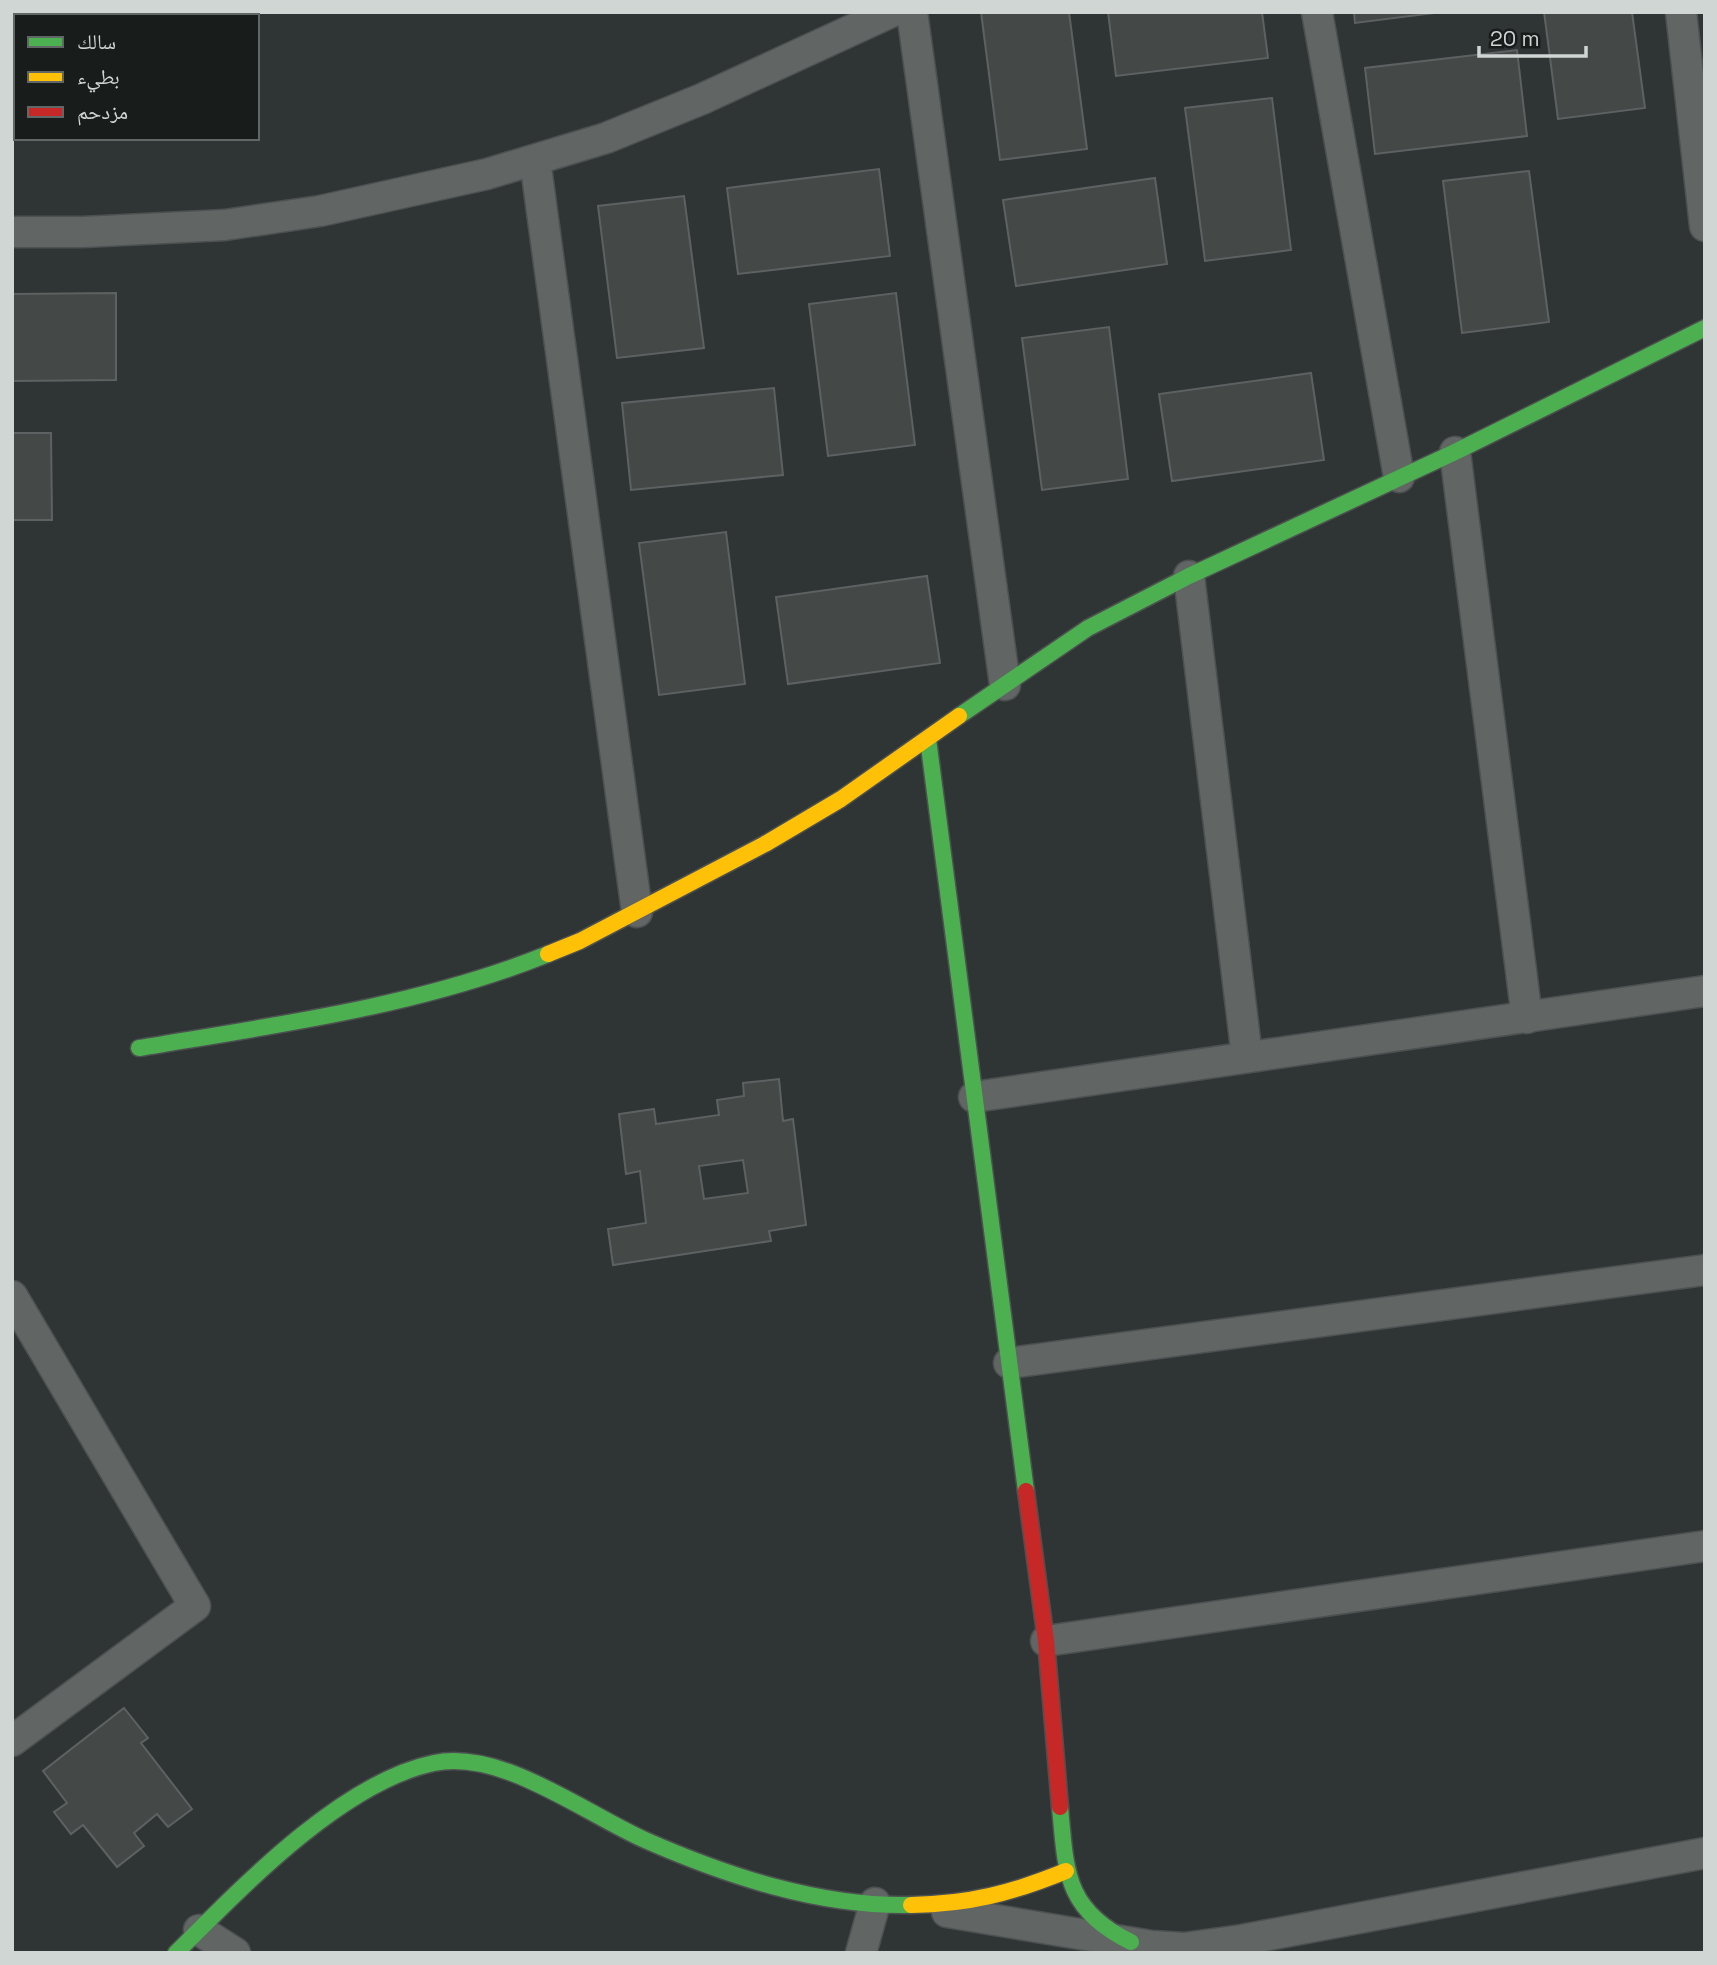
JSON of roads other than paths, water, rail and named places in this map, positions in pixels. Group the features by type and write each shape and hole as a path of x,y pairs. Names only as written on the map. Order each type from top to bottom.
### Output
{"street":[{"path":"12,232 83,232 225,225 320,211 535,160 606,138 702,99 891,12"},
{"path":"912,12 1005,685"},
{"path":"1317,12 1399,477"},
{"path":"1681,12 1705,226"},
{"path":"535,160 637,912"},
{"path":"139,1048 348,1011 460,984 518,966 580,941 765,844 841,799 1088,628 1189,576 1455,453 1705,328"},
{"path":"1455,453 1527,1018"},
{"path":"1189,576 1247,1057"},
{"path":"928,739 1046,1641 1066,1871 1075,1895 1089,1914 1104,1927 1145,1947"},
{"path":"974,1097 1705,991"},
{"path":"1009,1363 1705,1270"},
{"path":"12,1296 195,1606 12,1741"},
{"path":"1046,1641 1705,1546"},
{"path":"176,1953 285,1851 351,1803 419,1766 446,1762 482,1766 512,1775 634,1835 704,1863 787,1887 1145,1947 1184,1948 1242,1940 1705,1853"},
{"path":"905,1905 995,1897 1066,1871"},
{"path":"861,1953 875,1903"},
{"path":"199,1930 235,1953"}]}
